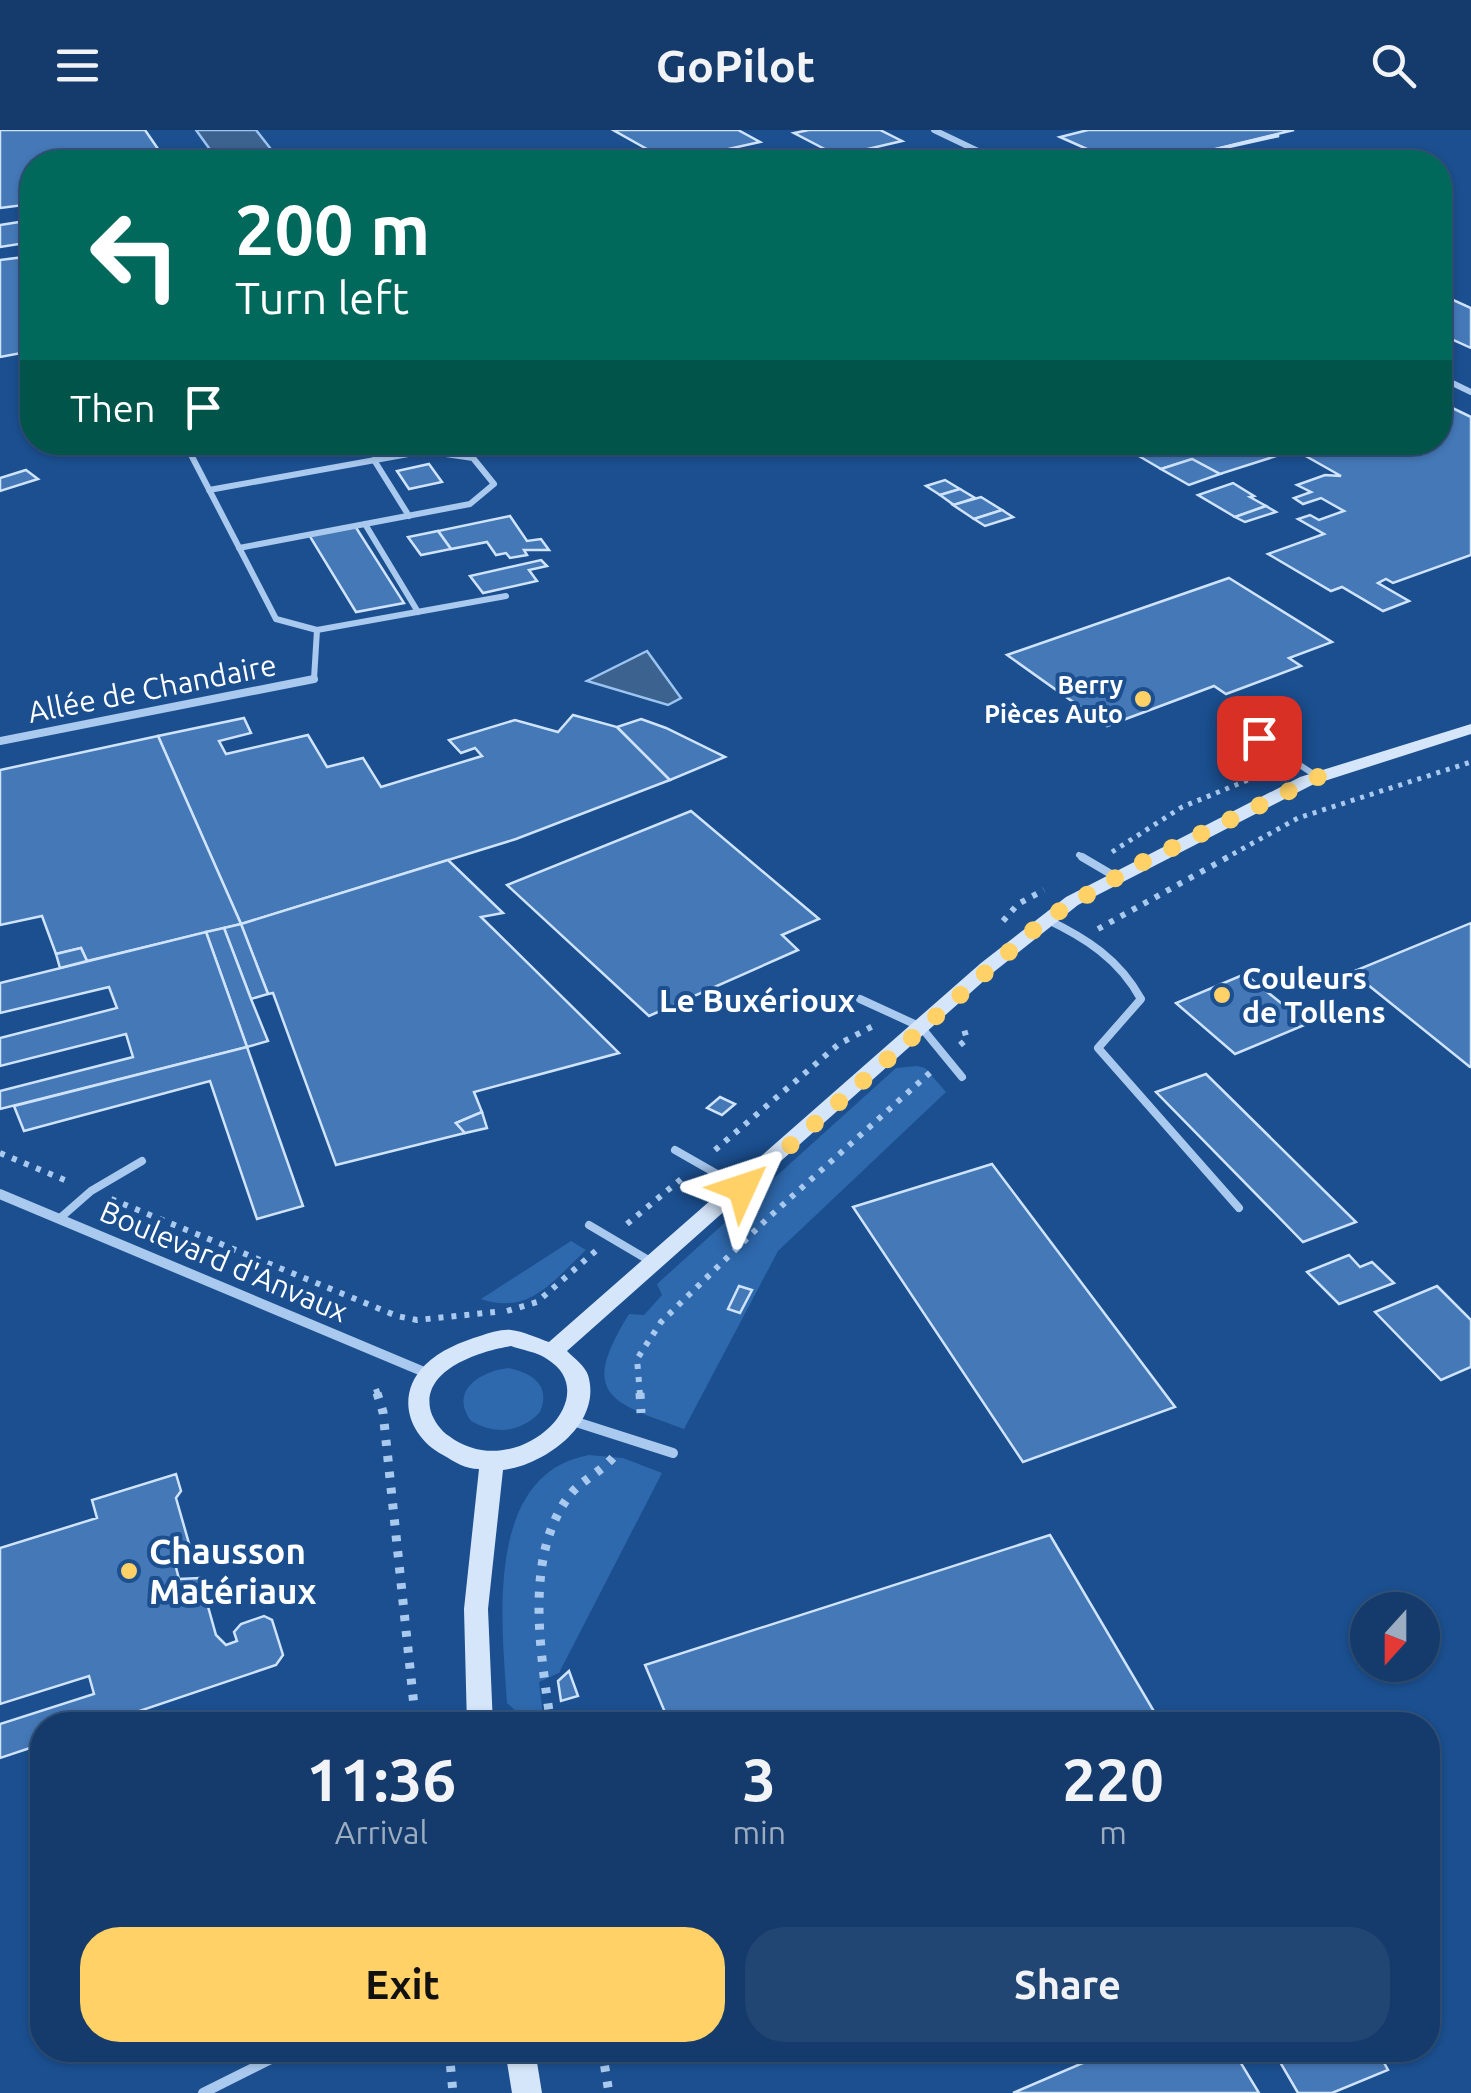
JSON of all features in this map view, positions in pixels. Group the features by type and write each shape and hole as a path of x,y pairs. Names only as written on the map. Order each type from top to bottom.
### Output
{"street":[{"path":"934,130 976,150"},
{"name":"Allée de Chandaire","path":"0,741 314,678"},
{"path":"554,1350 1046,919 1116,876 1318,777 1471,729"},
{"name":"Boulevard d'Anvaux","path":"0,1194 429,1374"},
{"path":"487,1339 522,1340 554,1350 570,1364 579,1382 580,1402 573,1421 540,1450 492,1460 466,1457 444,1446 428,1431 420,1412 420,1393 429,1374 454,1352 487,1339"},
{"path":"480,1712 476,1609 492,1460"},
{"path":"522,2062 527,2093"}],"lane":[{"path":"192,455 276,619 317,630 506,596"},
{"path":"209,490 422,455"},
{"path":"239,548 470,504 494,484 473,458 462,455"},
{"path":"374,460 409,516"},
{"path":"365,524 418,612"},
{"path":"314,678 317,630"},
{"path":"1228,718 1318,777"},
{"path":"1079,855 1116,876"},
{"path":"1046,919 1085,938 1130,974 1141,999 1098,1048 1238,1208"},
{"path":"860,999 921,1027 962,1078"},
{"path":"674,1150 742,1188"},
{"path":"58,1219 91,1190 142,1161"},
{"path":"589,1225 653,1263"},
{"path":"573,1421 673,1452"},
{"path":"203,2093 265,2062"}],"path":[{"path":"1085,938 1298,818 1471,762"},
{"path":"641,1412 637,1360 661,1322 768,1218 967,1039 960,1025 972,1011"},
{"path":"0,1152 304,1279 417,1320"},
{"path":"376,1389 383,1412 415,1712"},
{"path":"550,1712 540,1616 550,1540 571,1494 608,1466 615,1455"},
{"path":"449,2062 453,2093"},
{"path":"604,2062 608,2093"}],"shaded area":[{"path":"196,130 256,130 272,150 210,150"},
{"path":"647,651 681,698 668,705 587,681"},
{"path":"896,1068 925,1068 946,1092 778,1251 684,1429 620,1402 605,1379 606,1362 629,1314 644,1315 662,1295 657,1284"},
{"path":"571,1241 586,1250 540,1292 513,1303 481,1299"},
{"path":"508,1368 538,1382 543,1395 540,1412 507,1430 471,1421 463,1401 465,1392 478,1379"},
{"path":"589,1455 623,1458 662,1473 559,1673 539,1682 543,1712 517,1712 507,1703 503,1634 506,1557 515,1521 531,1491 555,1468"}],"building":[{"path":"0,130 145,130 159,150 20,150 20,206 0,208"},
{"path":"613,130 738,130 760,142 724,150 649,150"},
{"path":"880,130 902,141 864,150 827,150 794,133"},
{"path":"1088,130 1294,130 1212,150 1089,150 1060,137"},
{"path":"1275,135 1279,136 1216,150 1212,150"},
{"path":"20,222 20,244 0,247 0,225"},
{"path":"20,258 20,353 0,357 0,260"},
{"path":"1452,299 1471,308 1471,348 1452,339"},
{"path":"1452,408 1471,417 1471,555 1393,583 1386,579 1378,583 1409,601 1383,611 1342,587 1331,591 1268,554 1324,534 1298,519 1310,515 1319,520 1344,511 1321,498 1303,504 1294,498 1311,492 1297,485 1325,475 1341,476 1304,455 1452,455"},
{"path":"1137,455 1279,455 1220,474 1192,459 1161,469"},
{"path":"1192,459 1220,474 1189,485 1161,469"},
{"path":"429,464 442,482 409,489 397,471"},
{"path":"26,470 38,479 0,491 0,478"},
{"path":"945,480 960,489 940,495 926,486"},
{"path":"1233,483 1266,506 1235,517 1198,495"},
{"path":"960,489 975,498 954,505 940,495"},
{"path":"981,497 1002,510 974,519 953,505"},
{"path":"1266,506 1276,512 1245,522 1235,517"},
{"path":"1002,510 1013,517 985,526 974,519"},
{"path":"510,516 527,541 541,539 549,550 524,550 527,555 510,558 506,553 496,555 487,542 451,549 438,531"},
{"path":"355,526 404,603 356,612 309,535"},
{"path":"438,531 451,549 421,555 408,537"},
{"path":"541,560 547,566 529,570 537,581 483,593 470,576"},
{"path":"1229,578 1332,642 1289,658 1301,666 1226,694 1214,686 1107,726 1007,655"},
{"path":"573,715 617,727 670,780 516,839 241,924 158,736 244,718 251,733 219,741 226,754 308,735 327,767 363,758 381,787 482,756 475,748 461,753 449,740 515,720 558,732"},
{"path":"641,719 725,757 670,780 617,727"},
{"path":"158,736 241,924 87,961 81,948 56,954 42,916 0,925 0,770"},
{"path":"691,811 819,919 782,935 798,950 649,1016 507,885"},
{"path":"448,860 503,913 481,917 619,1053 474,1092 482,1112 456,1123 465,1133 336,1165 273,993 268,994 241,924"},
{"path":"1471,923 1471,1067 1470,1067 1352,972"},
{"path":"241,924 268,994 251,999 224,928"},
{"path":"224,928 268,1041 247,1047 206,932"},
{"path":"206,932 247,1047 0,1109 0,1091 133,1057 126,1034 0,1066 0,1038 117,1008 109,987 0,1013 0,983"},
{"path":"81,948 87,961 60,968 56,954"},
{"path":"1245,974 1307,1024 1235,1054 1176,1003"},
{"path":"247,1047 303,1206 257,1219 210,1081 24,1131 14,1106"},
{"path":"1206,1074 1356,1222 1303,1242 1156,1092"},
{"path":"720,1097 735,1104 722,1115 707,1108"},
{"path":"482,1112 487,1128 465,1133 456,1123"},
{"path":"992,1164 1175,1407 1023,1462 853,1207"},
{"path":"1349,1255 1360,1267 1372,1262 1394,1283 1339,1304 1307,1272"},
{"path":"739,1286 752,1290 740,1313 728,1309"},
{"path":"1437,1286 1471,1320 1471,1367 1441,1380 1375,1312"},
{"path":"176,1474 181,1491 176,1498 190,1547 173,1556 179,1579 200,1578 216,1635 226,1645 237,1641 234,1632 241,1624 264,1616 272,1620 283,1655 276,1665 137,1712 38,1712 94,1694 89,1676 0,1704 0,1548 97,1518 92,1500"},
{"path":"1050,1535 1154,1712 665,1712 645,1665"},
{"path":"569,1671 578,1696 561,1701 558,1681"},
{"path":"30,1714 30,1748 0,1758 0,1724"},
{"path":"1085,2062 1240,2062 1259,2093 1013,2093"},
{"path":"1280,2062 1384,2062 1388,2070 1332,2093 1298,2093"}],"place":[{"name":"Berry Pièces Auto","path":"1143,699"},
{"name":"Couleurs de Tollens","path":"1222,995"},
{"name":"Chausson Matériaux","path":"129,1571"}],"district":[{"name":"Le Buxérioux","path":"757,1000"}],"route":[{"path":"742,1188 988,966 1046,919 1141,863 1318,777 1259,738"}]}
